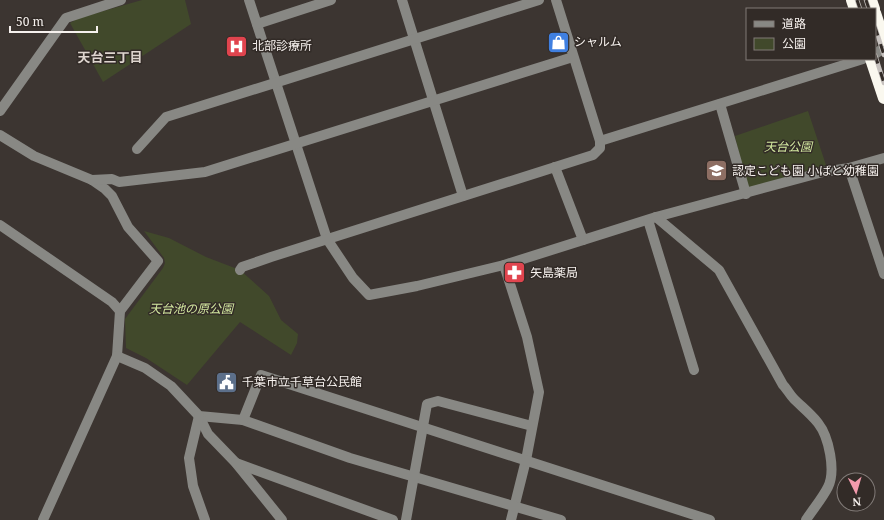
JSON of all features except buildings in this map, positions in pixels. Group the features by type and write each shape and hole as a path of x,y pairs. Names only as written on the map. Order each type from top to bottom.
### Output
{"highway":[{"path":"876,16 884,40"},
{"path":"876,36 884,44"},
{"path":"871,60 884,98"}],"street":[{"path":"0,111 66,18 121,0"},
{"path":"249,0 327,239 353,278 369,295 416,286 504,265 652,219 823,172 849,168 884,158"},
{"path":"257,24 331,0"},
{"path":"402,0 463,196"},
{"path":"138,149 166,117 539,0"},
{"path":"240,270 242,268 327,239 593,155 600,148 600,141 556,0"},
{"path":"92,180 112,178 119,182 205,172 573,57"},
{"path":"600,141 860,60"},
{"path":"720,104 746,194"},
{"path":"0,135 34,156 92,180 105,189 112,196 128,226 158,261 120,311 117,356 43,520"},
{"path":"555,167 583,240"},
{"path":"849,168 884,274"},
{"path":"652,219 694,370"},
{"path":"652,219 718,270 783,384 793,398 819,423 828,446 832,475 829,486 824,495 806,520"},
{"path":"0,226 112,302 120,311"},
{"path":"504,265 527,337 538,392 526,460 514,506 512,520"},
{"path":"117,356 145,368 170,386 199,416 208,434 236,463 282,520"},
{"path":"243,420 261,375 710,520"},
{"path":"406,520 427,404 438,401 532,426"},
{"path":"199,416 243,420 350,458 561,520"},
{"path":"199,416 189,458 193,486 205,520"},
{"path":"236,463 393,520"}],"green space":[{"path":"142,0 185,0 191,24 103,82 70,23 79,18"},
{"name":"天台公園","path":"808,111 826,165 750,188 746,184 735,136"},
{"name":"天台池の原公園","path":"144,231 169,238 206,257 240,270 269,296 281,320 298,334 297,343 291,355 240,322 187,385 146,358 126,348 125,319 163,268 165,263 164,258"}],"railway":[{"path":"857,0 860,8"},
{"path":"866,0 869,8"},
{"path":"876,30 884,55"},
{"path":"876,58 884,83"}],"place":[{"name":"シャルム","path":"558,42"},
{"name":"北部診療所","path":"236,46"},
{"name":"認定こども園 小ばと幼稚園","path":"716,171"},
{"name":"矢島薬局","path":"515,273"},
{"name":"千葉市立千草台公民館","path":"226,382"}],"district":[{"name":"天台三丁目","path":"110,57"}]}
